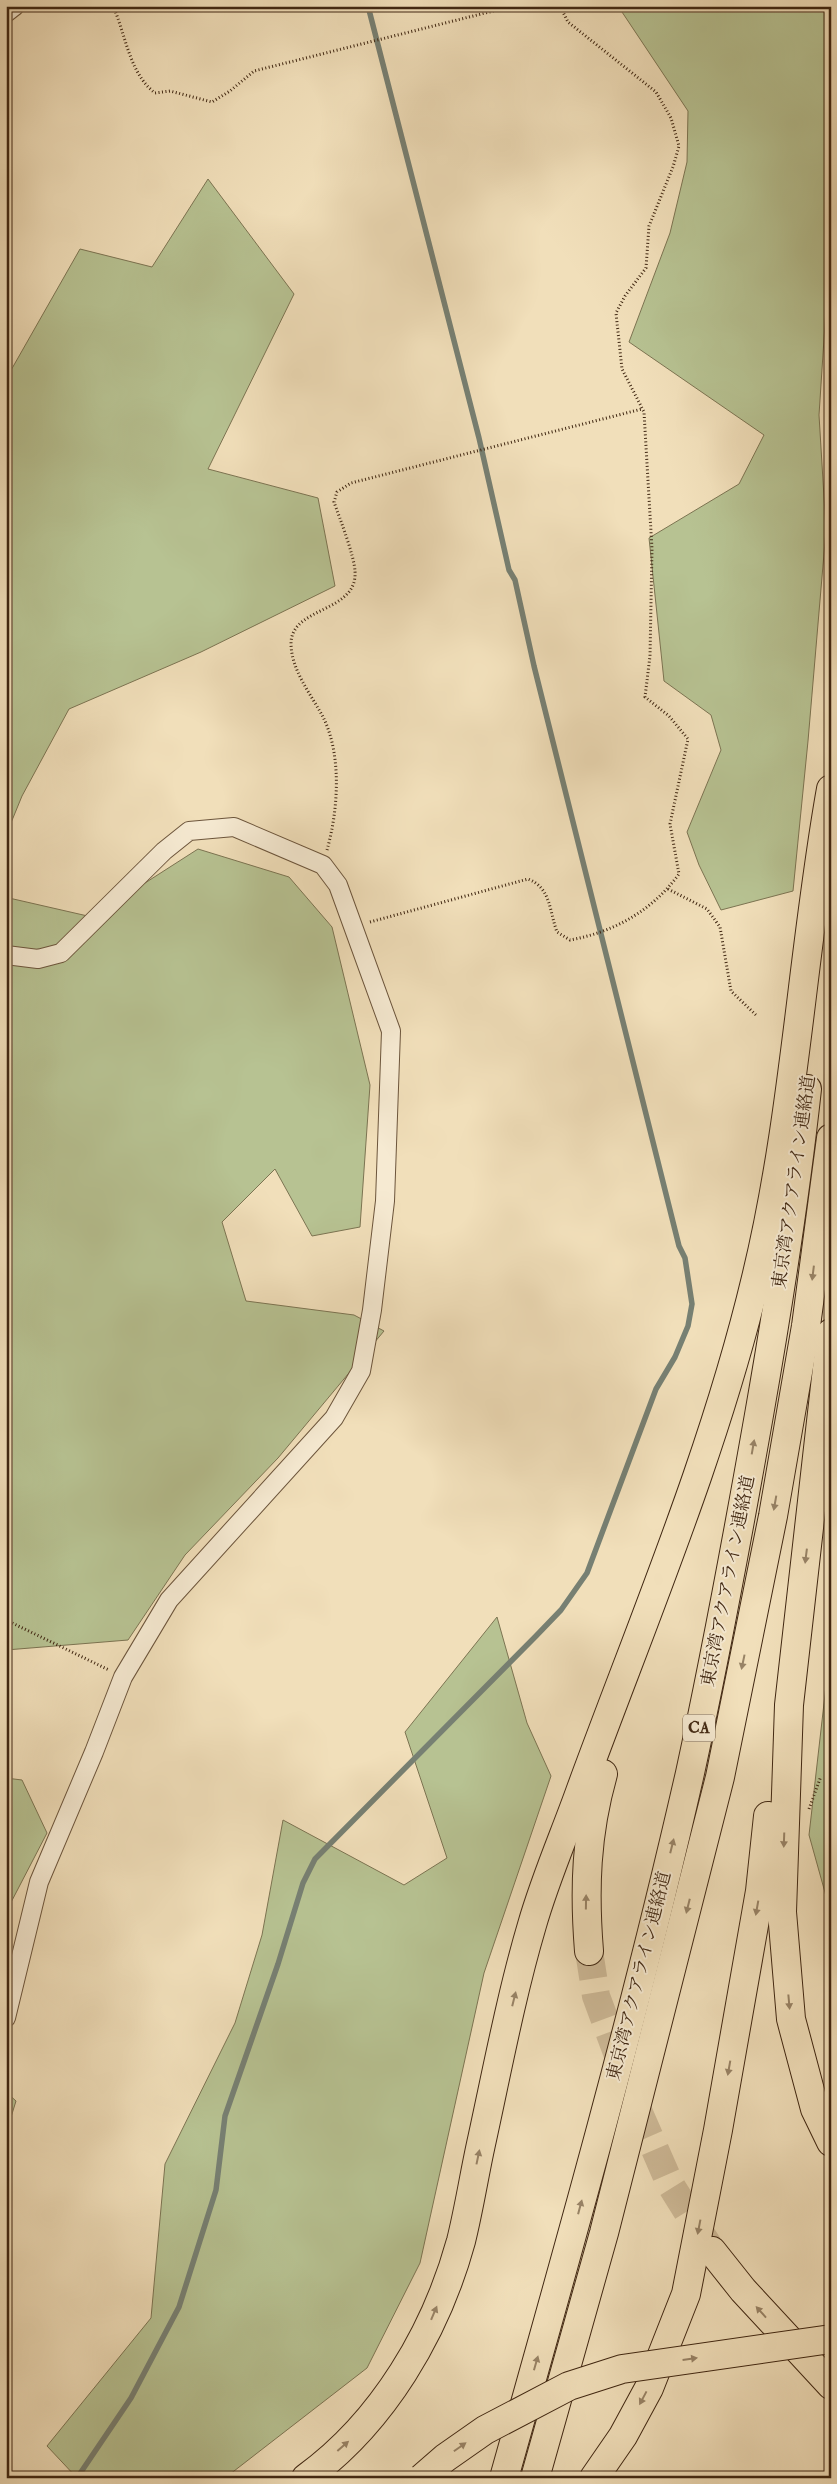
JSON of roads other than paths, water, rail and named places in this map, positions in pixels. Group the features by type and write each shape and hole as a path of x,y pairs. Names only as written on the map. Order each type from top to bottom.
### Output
{"highway":[{"path":"306,2478 354,2438 382,2402 410,2363 428,2328 445,2287 460,2241 532,1924 702,1466 756,1278 779,1156 819,852 831,789"},
{"name":"東京湾アクアライン連絡道","path":"504,2478 576,2224 690,1772 742,1513 775,1323 800,1152 831,844"},
{"name":"東京湾アクアライン連絡道","path":"535,2478 604,2233 720,1777 773,1516 800,1364 831,1138"},
{"path":"831,1333 789,1704 782,1912 791,2019 815,2109 831,2142"},
{"path":"589,1951 586,1910 589,1834 598,1792 624,1698 631,1654"},
{"path":"594,2478 623,2436 649,2388 686,2294 718,2130 760,1891 774,1759 789,1704"},
{"path":"712,2251 742,2290 831,2385"},
{"path":"422,2478 445,2458 485,2430 570,2386 622,2369 831,2339"}],"street":[{"path":"6,13 15,6"},
{"path":"6,955 38,959 61,953 164,851 189,831 234,827 323,865 338,885 355,926 391,1031 385,1201 372,1310 361,1371 334,1418 169,1600 123,1677 94,1752 38,1882 6,2018"}],"waterway":[{"path":"77,2478 131,2398 179,2307 216,2190 225,2116 278,1964 303,1883 315,1859 561,1610 587,1573 656,1389 675,1357 688,1326 692,1304 685,1258 679,1246 534,666 515,580 509,570 479,438 368,6"}],"tunnel":[{"path":"589,1951 596,1996 640,2115 670,2184 708,2245"}]}
